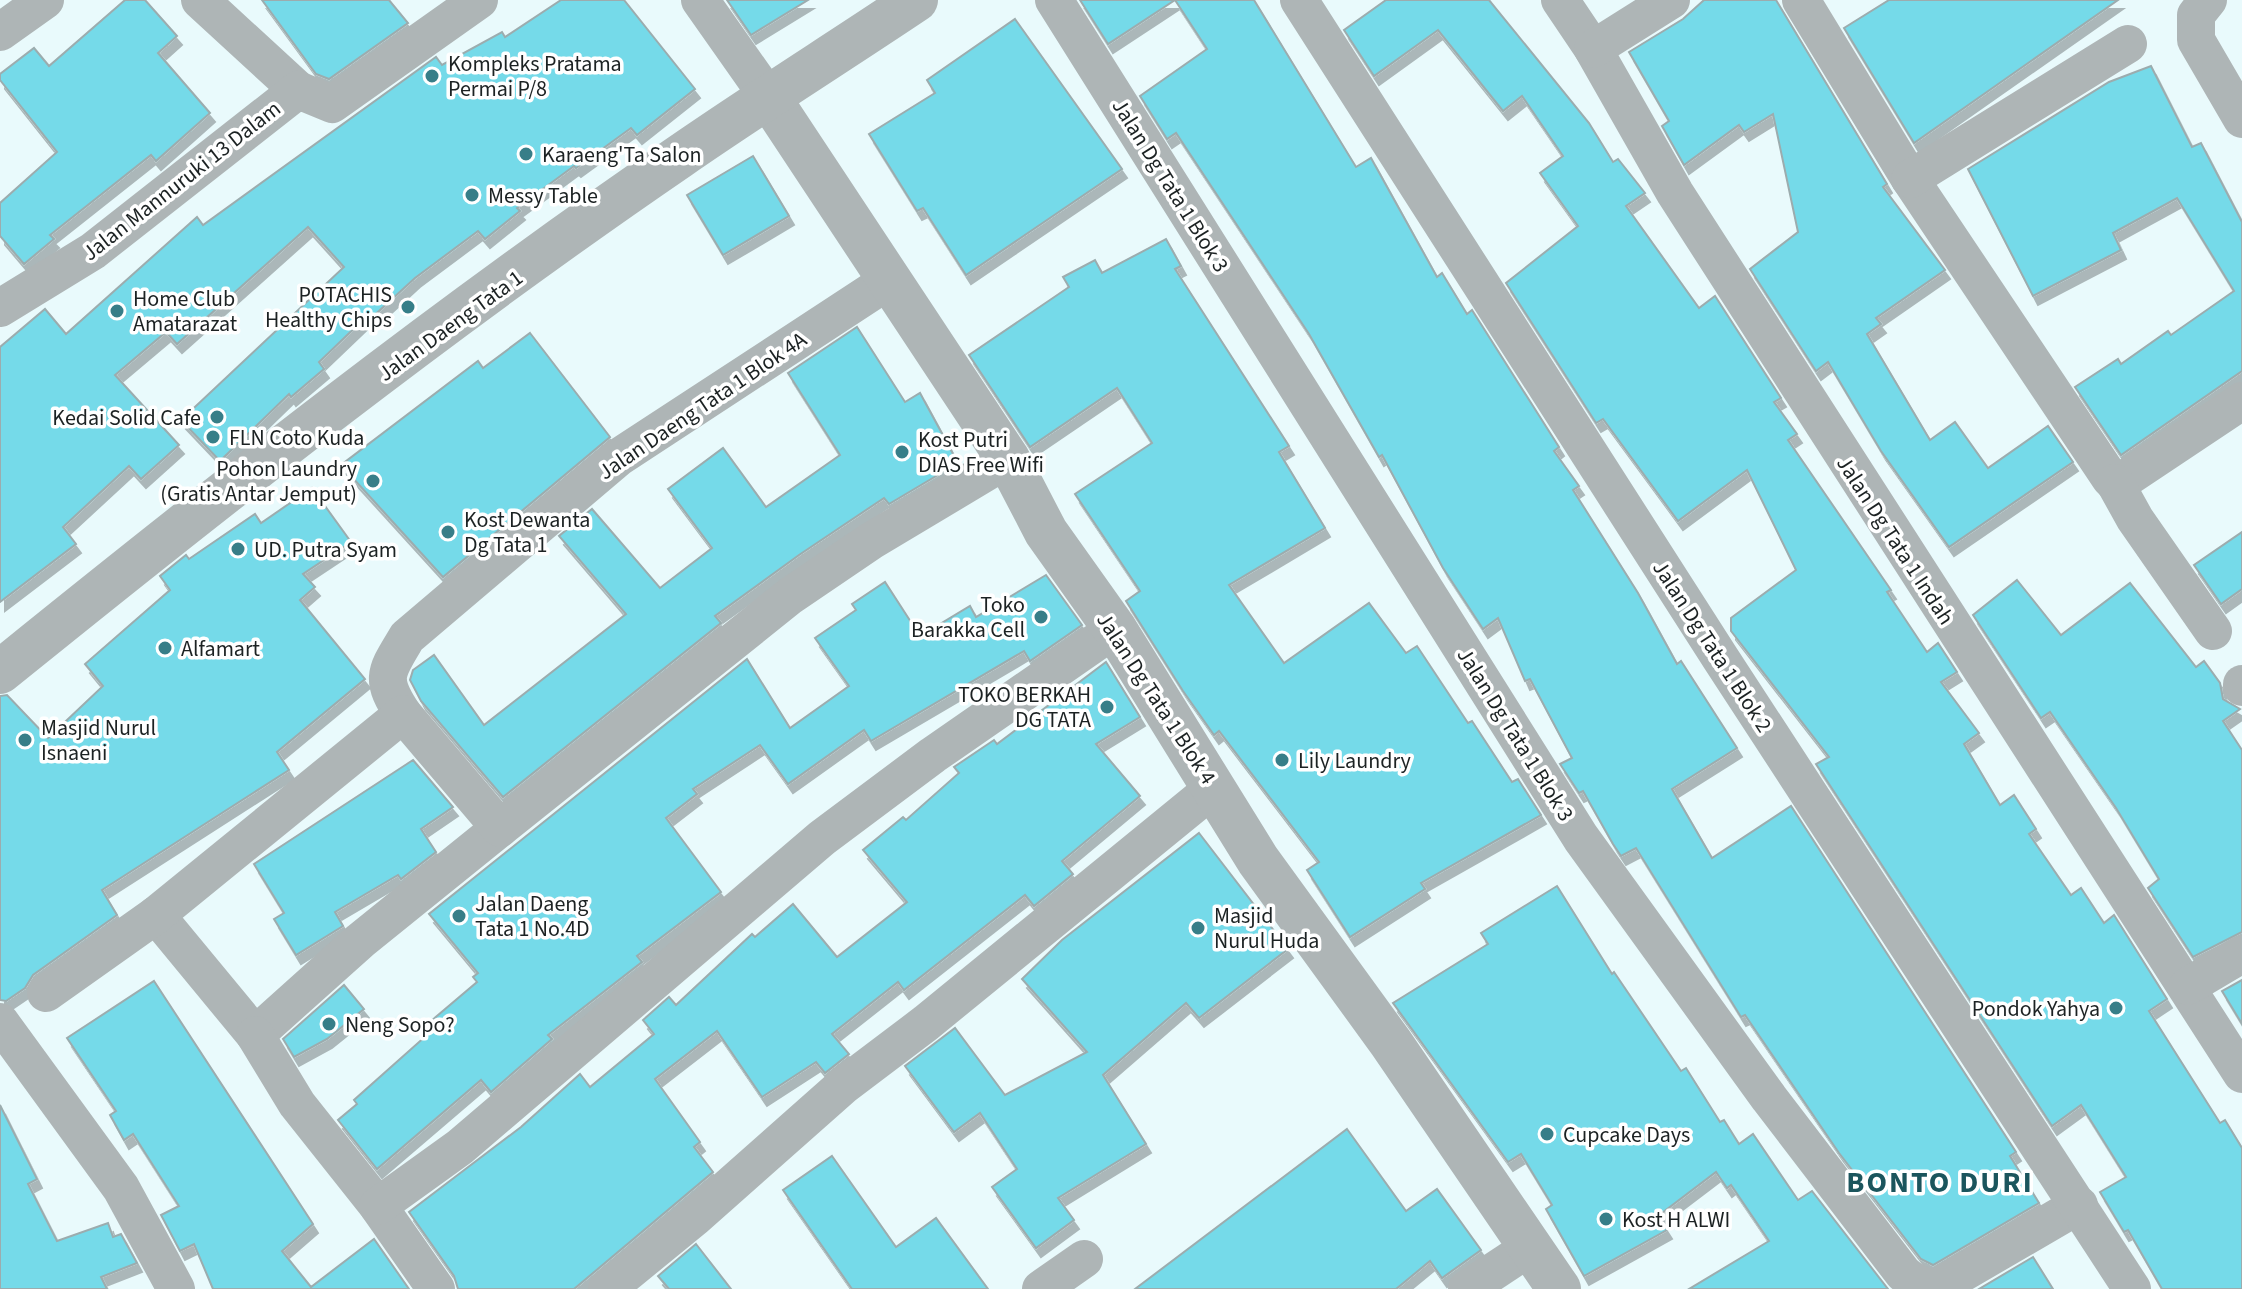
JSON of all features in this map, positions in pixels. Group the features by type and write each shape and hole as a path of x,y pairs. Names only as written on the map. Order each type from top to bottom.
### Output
{"street":[{"path":"0,32 45,0"},
{"path":"200,0 298,90"},
{"path":"700,0 769,98"},
{"name":"Jalan Daeng Tata 1","path":"0,672 123,572 416,348 679,157 916,0"},
{"name":"Jalan Dg Tata 1 Blok 3","path":"1054,0 1581,838 1769,1098 1903,1273 1917,1284 1933,1289 2079,1205"},
{"name":"Jalan Dg Tata 1 Blok 2","path":"1299,0 1721,659 2132,1289"},
{"name":"Jalan Dg Tata 1 Indah","path":"1560,0 1593,49 1675,193 2242,1074"},
{"path":"1593,49 1671,0"},
{"path":"1801,0 1910,179 2103,470 2115,483 2135,519 2213,631"},
{"path":"2208,0 2196,15 2196,40 2242,119"},
{"name":"Jalan Mannuruki 13 Dalam","path":"0,308 93,251 298,90 332,104 464,4"},
{"path":"1910,179 2128,44"},
{"name":"Jalan Dg Tata 1 Blok 4","path":"769,98 1008,459 1046,532 1115,629 1258,860 1391,1043 1559,1289"},
{"name":"Jalan Daeng Tata 1 Blok 4A","path":"403,714 386,689 386,676 407,637 619,457 888,281"},
{"path":"2115,483 2242,401"},
{"path":"255,1035 360,941 790,596 871,541 1008,459"},
{"path":"378,1206 495,1118 822,838 933,755 1115,629"},
{"path":"46,993 156,915 403,714 500,828"},
{"path":"607,1289 695,1217 844,1085 926,1023 1215,787"},
{"path":"156,915 255,1035 297,1104 378,1206 436,1289"},
{"path":"2188,986 2242,954"},
{"path":"0,1022 121,1188 176,1289"},
{"path":"1467,1289 1529,1248"},
{"path":"1041,1289 1084,1259"}],"building":[{"path":"125,0 145,0 177,36 158,53 210,113 156,161 151,155 50,235 54,239 24,264 0,236 0,203 57,152 0,80 0,74 34,48 49,66"},
{"path":"262,0 389,0 408,23 329,79 316,74"},
{"path":"561,0 624,0 695,89 637,135 631,128 576,168 574,166 517,208 520,211 485,239 478,231 415,278 368,321 365,318 319,362 324,369 291,397 289,394 220,461 181,420 344,267 308,227 177,344 166,332 115,375 179,445 141,479 129,466 63,527 76,544 0,602 0,347 45,309 66,334 197,217 203,225 436,57 442,65 502,32 505,37"},
{"path":"727,0 808,0 751,35"},
{"path":"1080,0 1175,0 1108,44"},
{"path":"1175,0 1254,0 1356,167 1371,158 1437,277 1442,273 1467,314 1472,310 1559,447 1554,451 1579,486 1573,490 1638,593 1677,664 1681,661 1737,748 1672,789 1712,858 1791,806 2016,1152 2010,1156 2039,1203 1933,1265 1921,1259 1839,1153 1745,1015 1741,1017 1636,848 1621,856 1583,791 1579,793 1560,764 1572,758 1530,679 1525,681 1498,618 1483,629 1443,568 1382,455 1379,457 1309,334 1176,133 1167,139 1140,96 1207,49"},
{"path":"1386,0 1489,0 1589,123 1613,162 1618,159 1645,193 1626,206 1699,308 1715,296 1781,398 1774,402 1797,434 1788,440 1891,590 1887,592 1927,652 1938,643 1957,672 1941,682 1979,733 1964,744 2000,805 2014,795 2036,829 2029,834 2071,895 2081,888 2104,923 2114,915 2167,999 2149,1011 2220,1123 2225,1120 2242,1148 2242,1289 2162,1289 2128,1230 2124,1232 2100,1192 2126,1177 2081,1105 2052,1126 1816,764 1829,757 1731,631 1731,618 1796,570 1747,470 1678,521 1603,419 1596,423 1506,283 1578,226 1540,173 1563,156 1522,96 1503,111 1438,30 1374,76 1344,30"},
{"path":"1704,0 1776,0 1887,184 1883,187 1945,270 1876,318 1881,324 1867,334 1930,440 1955,422 1988,468 2048,426 2073,462 1949,547 1881,451 1828,362 1816,371 1750,269 1798,232 1773,114 1744,132 1739,125 1684,165 1662,126 1669,121 1629,52 1683,19"},
{"path":"1889,0 2118,0 1914,143 1844,28"},
{"path":"1015,19 1122,169 966,275 923,208 917,211 869,134 935,93 927,80"},
{"path":"2151,66 2192,147 2201,143 2242,222 2242,371 2121,455 2075,387 2118,359 2121,364 2168,331 2171,335 2234,291 2177,198 2113,233 2121,250 2033,296 1968,169 2109,82"},
{"path":"753,156 789,216 723,255 687,195"},
{"path":"1166,239 1181,266 1175,269 1289,446 1279,452 1325,528 1229,585 1284,663 1369,603 1406,653 1417,646 1468,723 1472,721 1512,782 1518,779 1541,815 1421,883 1425,889 1350,937 1307,870 1319,862 1219,731 1214,735 1183,691 1126,601 1140,591 1075,494 1152,443 1117,388 1030,447 969,355 1069,287 1063,277 1095,260 1102,273"},
{"path":"857,327 905,402 920,393 958,463 889,504 884,498 715,616 721,623 503,797 421,701 410,680 413,670 434,655 484,725 626,614 559,536 592,509 660,588 712,548 668,489 723,448 766,507 840,455 788,373"},
{"path":"530,333 610,437 443,577 341,465 478,361 483,368"},
{"path":"312,488 351,542 303,574 315,587 300,600 365,679 277,752 289,770 102,890 117,915 33,975 25,988 6,1001 0,1000 0,696 7,695 48,738 103,686 85,664 170,590 160,576 186,555 189,559 255,514 261,523"},
{"path":"2242,532 2242,589 2221,604 2194,565"},
{"path":"1046,575 1082,625 1030,661 1024,651 871,741 864,730 788,784 760,745 693,789 697,794 666,818 721,892 637,956 642,962 548,1035 552,1039 491,1092 481,1080 377,1169 338,1120 357,1104 354,1100 436,1027 431,1021 477,982 473,977 478,973 429,914 747,659 790,728 849,686 815,638 856,610 852,604 885,582 920,636 970,606 976,617"},
{"path":"2017,580 2061,635 2130,583 2196,667 2204,661 2220,683 2223,699 2240,709 2223,721 2242,750 2242,932 2193,957 2148,888 2159,879 2116,808 2050,712 2041,718 1973,615"},
{"path":"1106,662 1140,717 1096,744 1140,796 1062,861 1073,874 1034,906 1025,895 904,990 898,982 832,1034 849,1054 825,1073 816,1062 762,1097 717,1031 655,1079 700,1142 694,1147 713,1172 574,1289 458,1289 454,1276 409,1212 521,1127 580,1074 590,1087 654,1034 643,1020 669,997 676,1005 752,934 755,937 793,904 837,957 907,902 863,850 903,817 906,820 959,773 954,767 994,740 997,744"},
{"path":"413,760 453,807 421,829 436,852 401,879 398,875 335,912 343,926 296,955 274,919 284,913 254,864"},
{"path":"1199,833 1288,949 1199,1018 1186,1003 1103,1075 1146,1144 1058,1198 1074,1220 1036,1248 992,1187 1017,1169 980,1113 954,1132 905,1066 955,1028 1005,1095 1087,1052 1022,979 1062,940"},
{"path":"1557,886 1612,974 1614,972 1681,1071 1686,1068 1720,1122 1724,1120 1739,1144 1753,1134 1798,1200 1812,1191 1888,1289 1689,1289 1769,1241 1731,1185 1727,1188 1716,1172 1658,1216 1667,1230 1584,1276 1546,1209 1552,1205 1521,1154 1508,1162 1393,1003 1488,944 1481,933"},
{"path":"2242,980 2242,1024 2222,991"},
{"path":"154,981 313,1224 282,1251 311,1287 374,1239 409,1289 213,1289 194,1244 180,1251 161,1215 179,1206 133,1134 124,1140 110,1115 116,1111 67,1038"},
{"name":"Neng Sopo?","path":"344,985 364,1009 327,1039 294,1057 283,1039"},
{"path":"0,1105 37,1179 28,1184 57,1241 108,1223 113,1237 121,1234 137,1263 101,1277 107,1289 0,1289"},
{"path":"1347,1129 1406,1211 1437,1189 1481,1250 1442,1278 1430,1261 1396,1289 1135,1289"},
{"path":"832,1156 896,1247 936,1218 988,1289 852,1289 783,1190"},
{"path":"696,1244 731,1289 669,1289 658,1276"},
{"path":"2033,1257 2053,1289 1979,1289"}],"place":[{"name":"Kompleks Pratama Permai P/8","path":"432,76"},
{"name":"Karaeng'Ta Salon","path":"526,154"},
{"name":"Messy Table","path":"472,195"},
{"name":"POTACHIS Healthy Chips","path":"408,307"},
{"name":"Home Club Amatarazat","path":"117,311"},
{"name":"Kedai Solid Cafe","path":"217,417"},
{"name":"FLN Coto Kuda","path":"213,437"},
{"name":"Kost Putri DIAS Free Wifi","path":"902,452"},
{"name":"Pohon Laundry (Gratis Antar Jemput)","path":"373,481"},
{"name":"Kost Dewanta Dg Tata 1","path":"448,532"},
{"name":"UD. Putra Syam","path":"238,549"},
{"name":"Toko Barakka Cell","path":"1041,617"},
{"name":"Alfamart","path":"165,648"},
{"name":"TOKO BERKAH DG TATA","path":"1107,707"},
{"name":"Masjid Nurul Isnaeni","path":"25,740"},
{"name":"Lily Laundry","path":"1282,760"},
{"name":"Jalan Daeng Tata 1 No.4D","path":"459,916"},
{"name":"Masjid Nurul Huda","path":"1198,928"},
{"name":"Pondok Yahya","path":"2116,1008"},
{"name":"Neng Sopo?","path":"329,1024"},
{"name":"Cupcake Days","path":"1547,1134"},
{"name":"Kost H ALWI","path":"1606,1219"}],"district":[{"name":"BONTO DURI","path":"1940,1182"}]}
